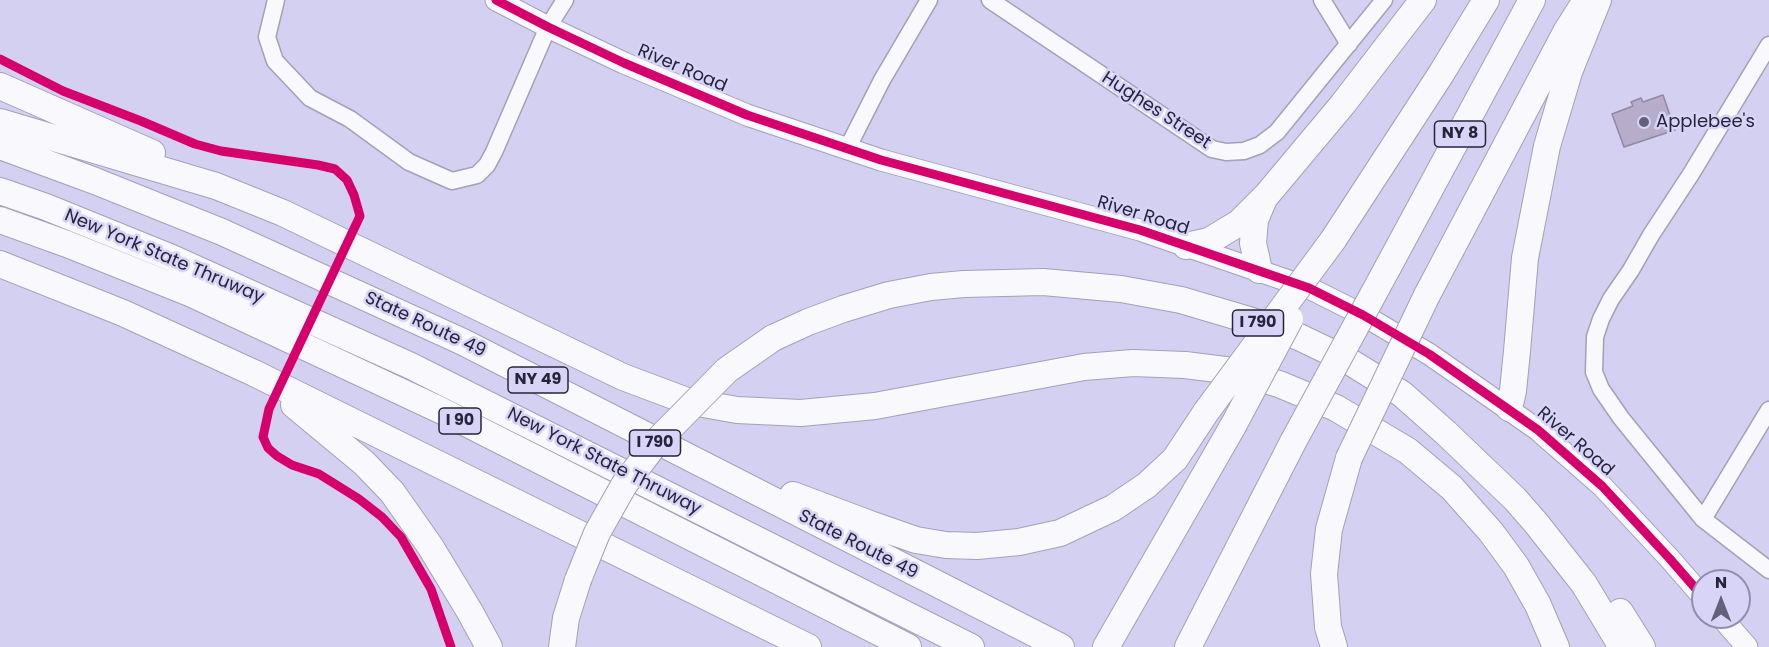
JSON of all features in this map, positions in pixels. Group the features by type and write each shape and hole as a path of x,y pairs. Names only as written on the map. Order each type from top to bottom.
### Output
{"highway":[{"path":"1186,246 1209,241 1239,223 1266,196 1343,104 1423,0"},
{"name":"NY 8","path":"1106,647 1233,426 1333,240 1441,74 1486,0"},
{"name":"NY 8","path":"1188,646 1293,442 1532,0"},
{"path":"1510,41 1540,0"},
{"path":"1334,647 1328,627 1324,574 1329,529 1349,458 1427,295 1566,32 1586,0"},
{"path":"1509,408 1515,371 1525,258 1547,146 1569,72 1598,0"},
{"path":"0,86 167,160 216,186"},
{"path":"0,122 216,186 283,213 623,377 687,401 738,410 811,412 875,406 1084,367 1133,363 1185,365 1233,371 1279,384 1336,408 1408,452 1452,488 1491,532 1516,566 1538,605 1556,647"},
{"name":"State Route 49","path":"0,146 222,232 464,342 1061,647"},
{"name":"New York State Thruway","path":"0,191 172,258 411,366 971,647"},
{"path":"1259,270 1253,243 1256,220 1266,196"},
{"name":"New York State Thruway","path":"0,220 192,294 438,409 908,647"},
{"path":"687,456 916,540 946,545 988,545 1019,542 1060,533 1113,508 1147,485 1174,459 1333,240"},
{"path":"0,266 26,274 123,313 254,373 808,647"},
{"name":"I 790","path":"562,647 566,618 578,580 597,533 624,485 658,440 727,370 773,338 843,309 889,295 964,284 1043,282 1121,289 1181,300 1252,321 1299,337 1347,360 1401,394 1515,499 1536,523 1584,584 1622,647"},
{"path":"254,373 364,463 392,492 430,546 489,647"},
{"path":"1401,394 1500,465 1543,508 1578,551 1642,647"}],"main road":[{"name":"River Road","path":"495,0 624,63 747,114 881,160 1140,231 1309,288 1363,315 1430,354 1538,430 1602,486 1691,583"},
{"path":"1730,629 1746,647"}],"street":[{"path":"276,0 267,37 275,62 310,98 350,119 409,162 452,181 477,175 487,165 548,27 565,0"},
{"path":"847,149 882,80 929,0"},
{"name":"Hughes Street","path":"990,0 1212,149 1226,152 1244,151 1260,145 1277,132 1384,0"},
{"path":"1322,0 1349,44"},
{"path":"1769,45 1651,235 1632,270 1611,299 1595,337 1594,372 1600,389 1621,418 1703,519 1769,570"},
{"path":"1703,519 1769,410"}],"building":[{"name":"Applebee's","path":"1663,95 1675,130 1624,147 1612,114 1633,106 1631,102 1641,98 1643,102"}],"cycle path":[{"path":"496,0 624,63 747,115 881,160 1140,230 1309,288 1363,315 1429,354 1538,430 1602,486 1691,583"},
{"path":"0,59 63,91 195,144 221,151 335,169 347,180 360,216 269,409 263,437 268,448 277,456 292,465 319,474 359,499 382,517 401,537 431,589 451,647"}],"place":[{"name":"Applebee's","path":"1644,122"}]}
